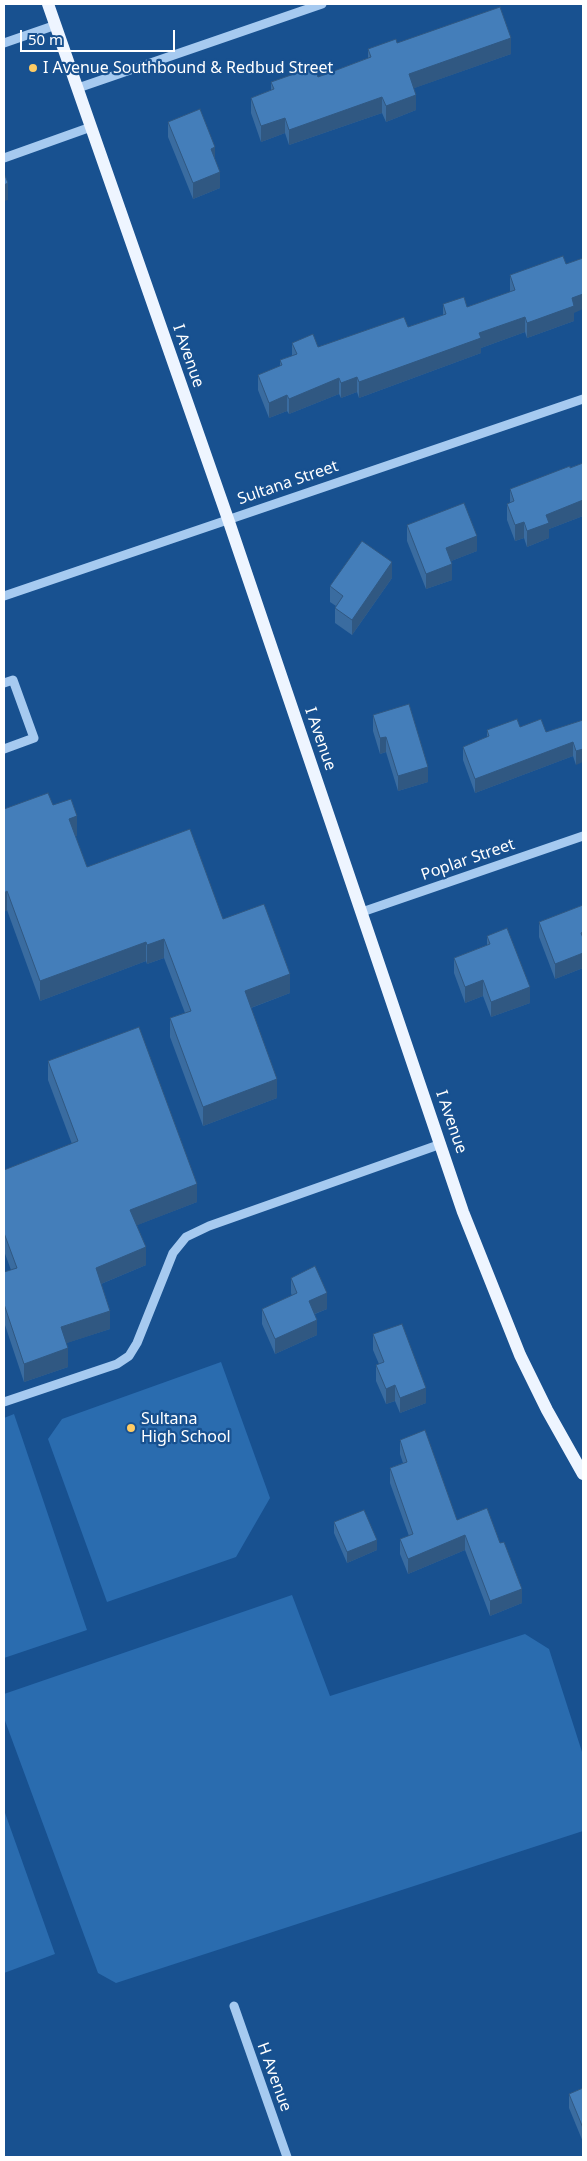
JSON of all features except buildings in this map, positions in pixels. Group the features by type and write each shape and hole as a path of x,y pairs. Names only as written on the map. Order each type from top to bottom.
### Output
{"main road":[{"name":"I Avenue","path":"48,4 228,519 467,1221 520,1355 546,1410 583,1474"}],"street":[{"path":"78,88 322,4"},
{"path":"4,43 56,25"},
{"path":"4,158 91,127"},
{"name":"Sultana Street","path":"4,596 583,399"},
{"path":"4,683 13,680 34,738 4,748"},
{"name":"Poplar Street","path":"362,912 583,836"},
{"path":"4,1402 117,1364 129,1356 137,1343 173,1253 186,1237 209,1226 441,1144"},
{"name":"H Avenue","path":"234,2006 287,2157"}],"shaded area":[{"path":"221,1362 270,1498 236,1557 107,1602 48,1439 62,1419"},
{"path":"14,1414 87,1630 4,1658 4,1418"},
{"path":"292,1595 330,1696 525,1634 549,1649 583,1755 583,1831 116,1983 98,1973 4,1718 4,1694"},
{"path":"4,1810 55,1954 4,1973"}],"place":[{"name":"I Avenue Southbound & Redbud Street","path":"33,68"},
{"name":"Sultana High School","path":"131,1428"}]}
